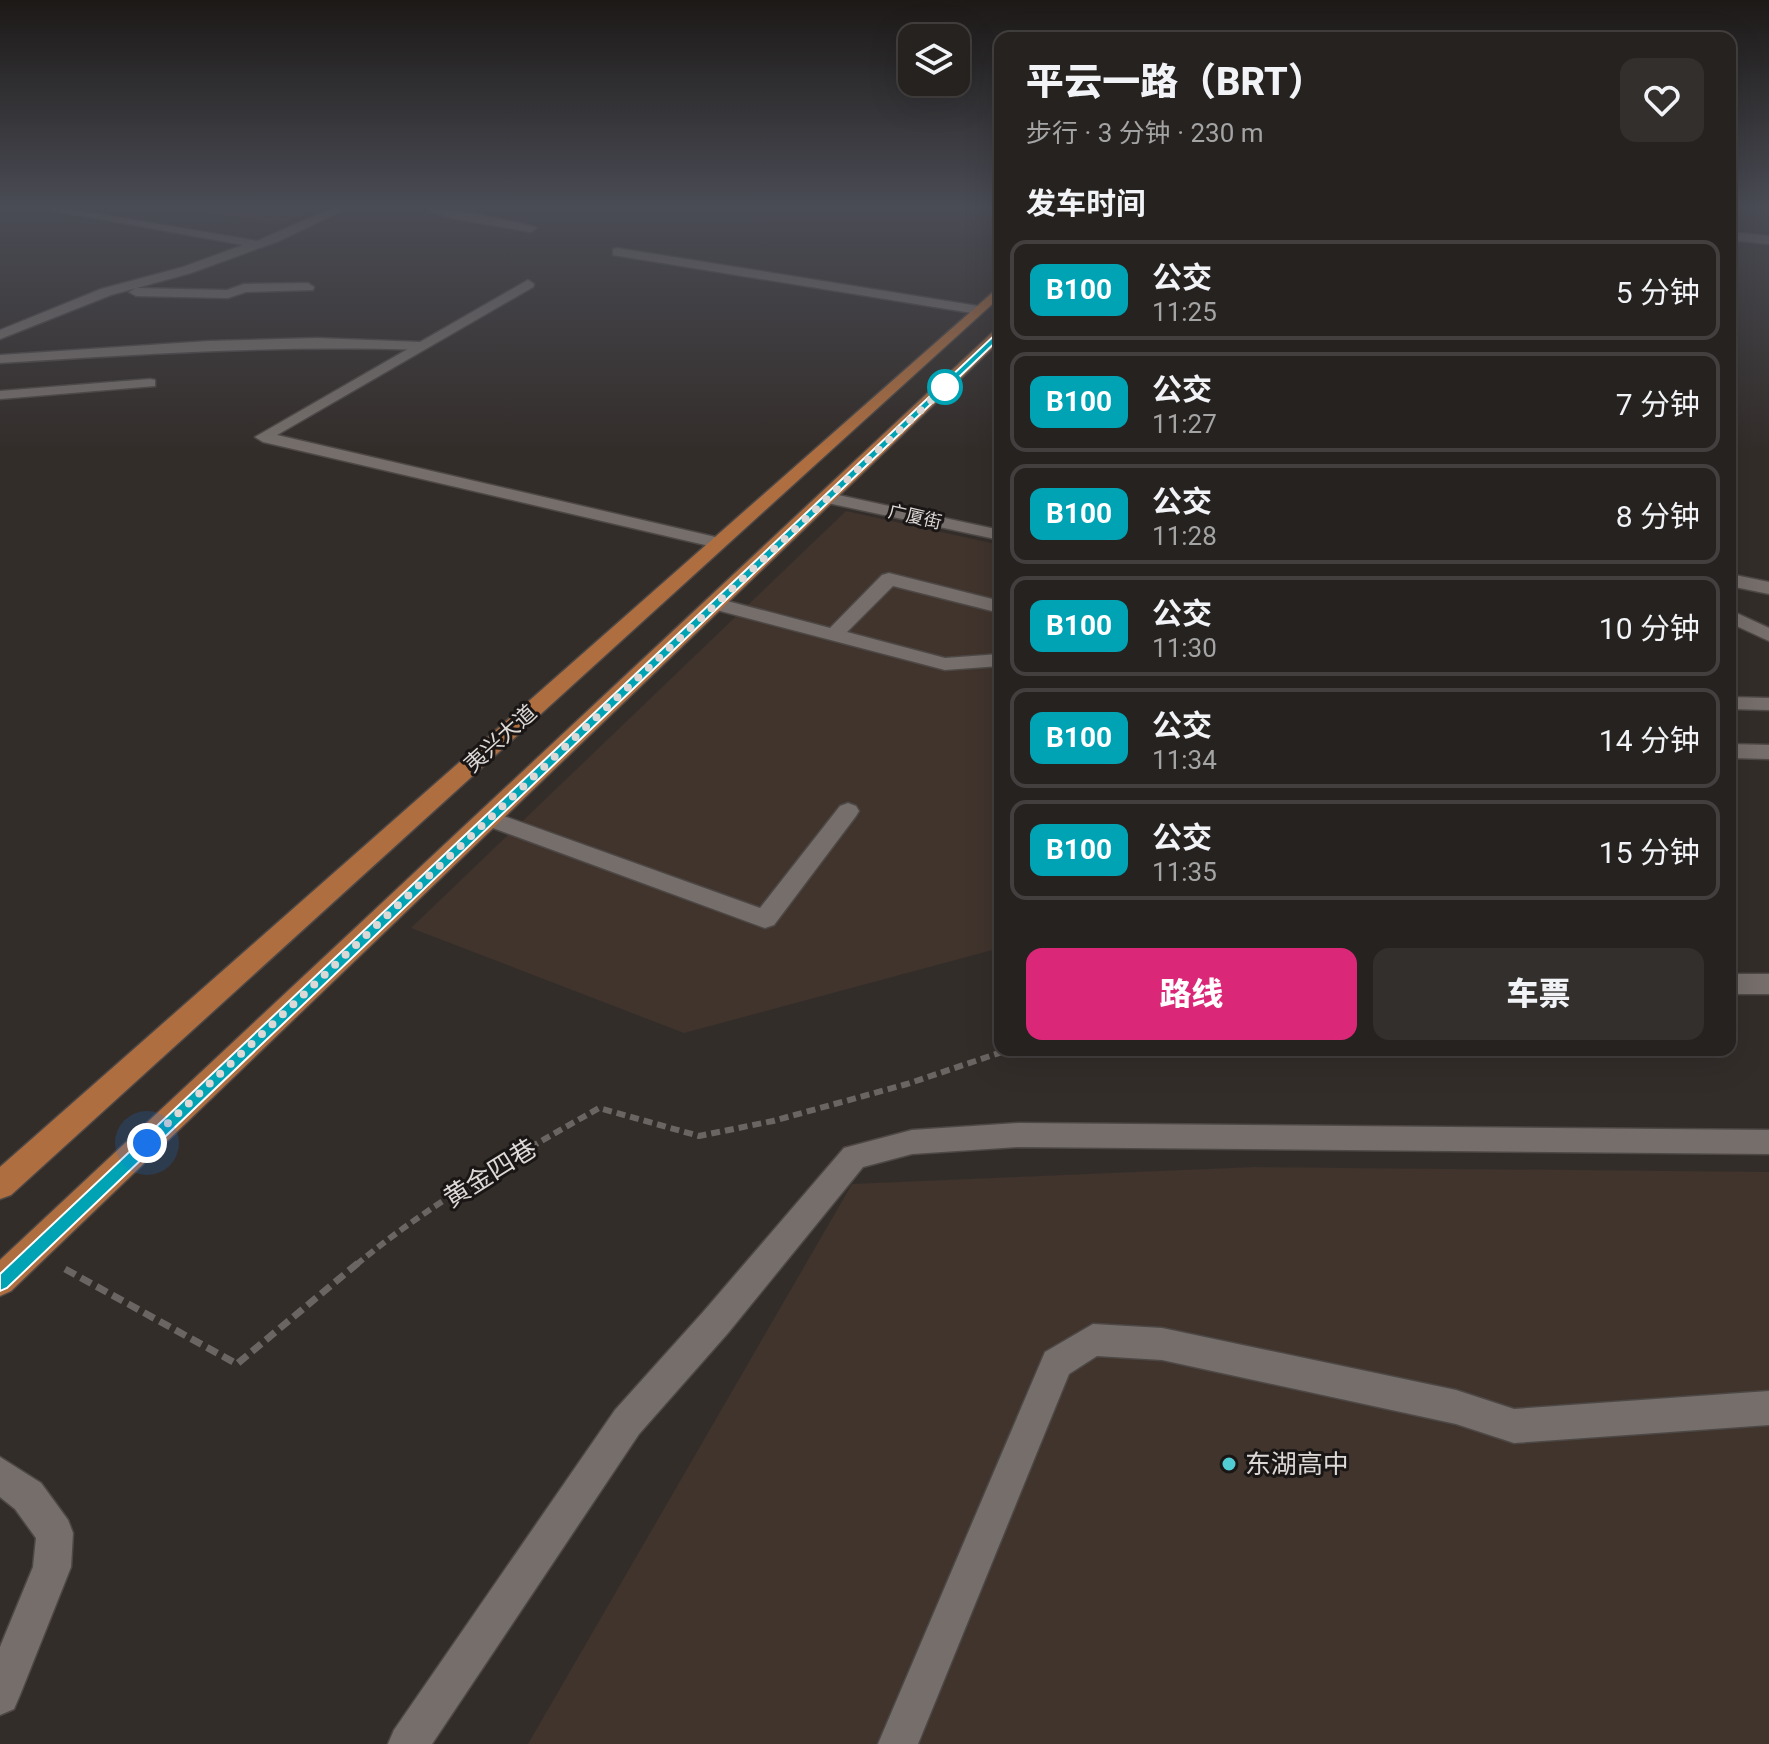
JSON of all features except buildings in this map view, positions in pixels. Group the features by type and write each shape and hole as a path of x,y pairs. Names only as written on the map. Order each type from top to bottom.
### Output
{"main road":[{"name":"夷兴大道","path":"4,1176 994,295"},
{"path":"0,1281 994,339"}],"street":[{"path":"0,335 123,287"},
{"path":"106,292 228,294 244,288 283,287"},
{"path":"522,287 263,437 718,543"},
{"path":"837,287 978,310"},
{"path":"0,359 302,342 421,346"},
{"path":"0,395 150,383"},
{"name":"广厦街","path":"829,498 994,534"},
{"path":"834,635 889,579 994,605"},
{"path":"1736,581 1769,588"},
{"path":"716,604 945,664 994,660"},
{"path":"1736,619 1769,635"},
{"path":"1736,703 1769,704"},
{"path":"1736,751 1769,752"},
{"path":"490,819 765,919 848,811"},
{"path":"1736,984 1769,984"},
{"path":"408,1744 627,1422 716,1322 854,1157 912,1142 1019,1135 1769,1142"},
{"path":"898,1744 1057,1363 1093,1340 1162,1344 1456,1407 1514,1426 1769,1408"},
{"path":"0,1475 28,1496 55,1533 52,1567 0,1695"}],"path":[{"name":"黄金四巷","path":"32,1251 237,1364 394,1233 520,1153 599,1108 699,1136 773,1121 907,1084 994,1055"}],"shaded area":[{"path":"846,511 994,544 994,950 684,1033 411,928"},
{"name":"东湖高中","path":"1255,1167 1769,1172 1769,1744 528,1744 852,1184"}],"bus line":[{"name":"B100","path":"0,1281 994,339"}],"place":[{"name":"东湖高中","path":"1229,1464"}],"route":[{"path":"147,1143 945,387"}]}
